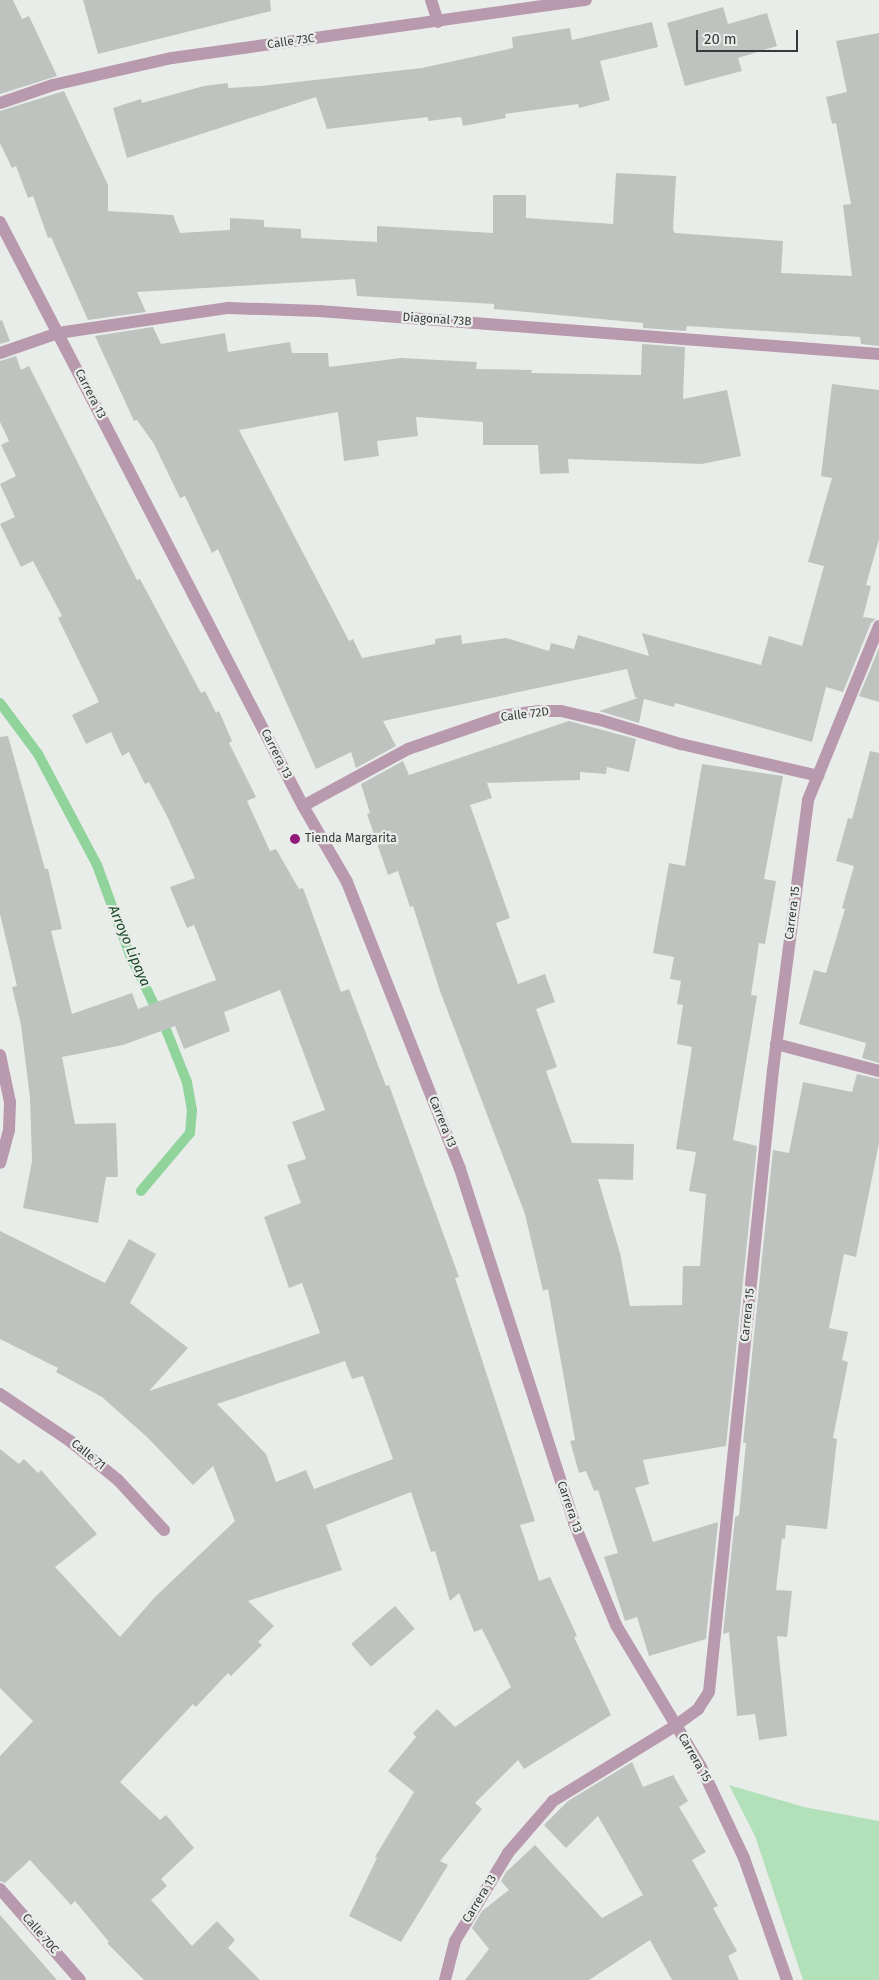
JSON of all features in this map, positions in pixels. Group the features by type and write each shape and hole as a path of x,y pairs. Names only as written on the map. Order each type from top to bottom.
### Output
{"street":[{"path":"432,0 438,22"},
{"name":"Calle 73C","path":"0,103 52,85 172,58 586,0"},
{"name":"Carrera 13","path":"0,222 303,806 347,882 460,1169 574,1523 616,1625 675,1726 553,1800 503,1861 456,1941 445,1980"},
{"name":"Diagonal 73B","path":"0,353 58,333 228,308 319,311 879,354"},
{"name":"Carrera 15","path":"787,1980 744,1858 701,1767 675,1726 698,1709 709,1692 776,1044 808,800 879,626"},
{"name":"Calle 72D","path":"303,806 408,749 506,715 538,711 561,711 588,717 681,744 818,776"},
{"path":"776,1044 879,1071"},
{"path":"0,1055 10,1102 8,1130 0,1163"},
{"name":"Calle 71","path":"0,1394 70,1441 111,1474 164,1530"},
{"name":"Calle 70C","path":"0,1889 80,1980"}],"green space":[{"path":"729,1785 804,1807 879,1821 879,1980 803,1980 755,1836"}],"building":[{"path":"0,0 13,0 22,19 29,16 57,76 0,94"},
{"path":"83,0 270,0 271,11 98,54"},
{"path":"723,7 728,24 767,13 777,46 738,58 742,71 685,86 667,23"},
{"path":"652,22 658,47 600,61 610,100 579,108 578,104 505,114 506,118 463,126 461,117 428,121 428,117 327,129 316,97 127,158 113,108 141,99 142,103 204,86 228,83 228,88 261,86 422,68 513,48 512,37 570,28 572,40"},
{"path":"879,33 879,346 861,344 860,337 687,326 686,331 643,328 643,323 494,309 494,304 357,296 355,279 137,292 146,312 88,320 51,237 48,238 33,196 28,198 16,166 12,168 0,143 0,111 64,91 108,185 108,211 173,215 180,233 230,230 230,218 264,220 264,227 301,229 301,238 377,242 377,226 493,233 493,195 526,195 526,218 613,224 616,173 676,176 673,230 675,233 783,241 781,273 852,276 843,205 851,204 836,123 832,124 826,97 847,92 836,41"},
{"path":"2,320 10,341 0,344 0,321"},
{"path":"153,327 161,344 225,333 228,352 290,342 292,353 328,353 329,367 401,358 477,362 476,369 532,370 531,373 641,375 642,344 685,347 683,399 727,390 741,456 702,464 568,459 569,473 540,474 538,445 483,445 483,422 416,417 418,436 377,441 379,456 344,461 338,412 239,430 349,641 353,639 362,658 435,644 435,639 461,635 462,644 506,638 549,651 551,643 574,649 578,635 649,656 642,633 761,665 769,636 802,646 824,566 808,562 832,478 821,476 832,384 879,390 879,539 866,585 871,586 863,617 876,619 871,623 843,692 826,687 812,742 675,703 674,707 644,699 639,723 599,711 638,698 635,697 627,669 383,721 396,746 356,768 351,752 316,769 218,549 212,553 185,496 180,498 154,444 137,420 134,421 95,336"},
{"path":"16,356 21,370 29,366 137,580 140,579 201,693 205,691 216,713 219,711 232,741 229,743 256,797 247,801 270,851 276,849 299,889 303,888 341,992 349,989 386,1086 389,1085 459,1277 455,1278 535,1521 520,1525 539,1581 550,1577 577,1636 574,1637 611,1715 524,1769 518,1760 475,1803 482,1809 440,1861 448,1865 401,1942 349,1916 377,1858 375,1857 414,1792 388,1771 416,1737 413,1733 437,1709 455,1727 511,1687 482,1629 474,1632 459,1593 450,1601 435,1551 431,1552 411,1492 326,1525 342,1570 248,1601 274,1626 258,1642 262,1645 231,1676 228,1673 196,1707 193,1704 120,1782 160,1820 166,1815 194,1848 161,1879 167,1886 151,1900 192,1946 217,1921 235,1940 228,1948 260,1980 144,1980 107,1943 109,1942 75,1901 71,1905 30,1860 5,1883 0,1881 0,1756 33,1721 0,1688 0,1449 19,1464 24,1459 38,1473 41,1470 97,1534 55,1567 120,1637 155,1597 235,1521 213,1466 193,1485 148,1438 102,1397 56,1372 58,1368 0,1339 0,1231 105,1283 129,1239 156,1254 130,1303 188,1348 149,1391 320,1333 302,1283 289,1288 264,1217 301,1203 287,1165 306,1159 292,1122 325,1110 280,990 224,1012 230,1031 184,1049 175,1026 123,1045 62,1057 75,1124 116,1123 118,1177 106,1177 98,1223 23,1208 32,1161 30,1098 21,1025 12,987 17,986 0,914 0,737 8,736 45,869 48,869 62,929 51,931 72,1014 132,993 138,1009 216,980 194,925 187,928 170,887 195,878 168,818 149,782 145,784 129,752 122,756 111,732 86,744 72,715 99,702 58,618 62,616 33,561 21,567 0,524 15,517 0,484 16,476 1,445 9,441 0,422 0,361","holes":["345,1361 352,1379 363,1376 393,1459 314,1489 306,1470 276,1482 266,1454 217,1404"]},
{"path":"879,648 879,702 859,696"},
{"path":"569,721 636,739 629,772 607,767 606,774 580,772 580,780 487,783 492,798 470,805 510,918 496,923 518,984 545,974 555,1002 536,1009 557,1067 546,1071 572,1143 634,1144 633,1180 598,1179 620,1253 630,1306 682,1305 683,1266 700,1266 706,1194 689,1191 696,1152 676,1149 692,1047 677,1044 683,1005 677,1004 681,981 670,979 674,957 653,953 669,863 685,866 702,764 783,776 764,879 776,881 765,944 759,943 751,995 757,996 733,1140 757,1146 726,1446 643,1460 649,1484 635,1488 653,1542 718,1522 706,1639 649,1656 637,1617 625,1621 604,1557 618,1553 598,1490 594,1491 586,1471 579,1473 570,1441 575,1440 548,1289 543,1291 525,1214 440,991 413,906 410,907 398,871 388,875 367,814 370,813 361,784 403,761 409,775"},
{"path":"870,751 879,753 879,1063 862,1058 866,1043 799,1024 814,970 826,973 845,909 842,908 854,866 836,861 848,818 852,819"},
{"path":"857,1074 879,1079 879,1143 856,1257 844,1254 829,1328 848,1332 842,1360 848,1362 833,1438 837,1439 827,1529 786,1525 785,1539 782,1538 776,1590 792,1591 787,1637 777,1636 787,1736 759,1740 755,1714 737,1716 729,1632 723,1634 735,1517 739,1515 746,1443 743,1443 773,1150 789,1153 803,1082 852,1092"},
{"path":"395,1606 415,1629 371,1667 351,1644"},
{"path":"632,1762 643,1787 673,1775 688,1801 679,1807 706,1852 692,1860 718,1906 713,1908 737,1951 728,1956 739,1980 672,1980 650,1940 589,1980 465,1980 489,1949 472,1928 482,1911 509,1890 501,1881 506,1872 535,1845 602,1918 643,1895 598,1816 566,1848 544,1825 568,1801"},
{"path":"0,1915 57,1980 0,1980"}],"waterway":[{"name":"Arroyo Lipaya","path":"0,703 38,754 97,865 130,955 165,1027 187,1082 192,1110 190,1133 141,1191"}],"place":[{"name":"Tienda Margarita","path":"295,839"}]}
